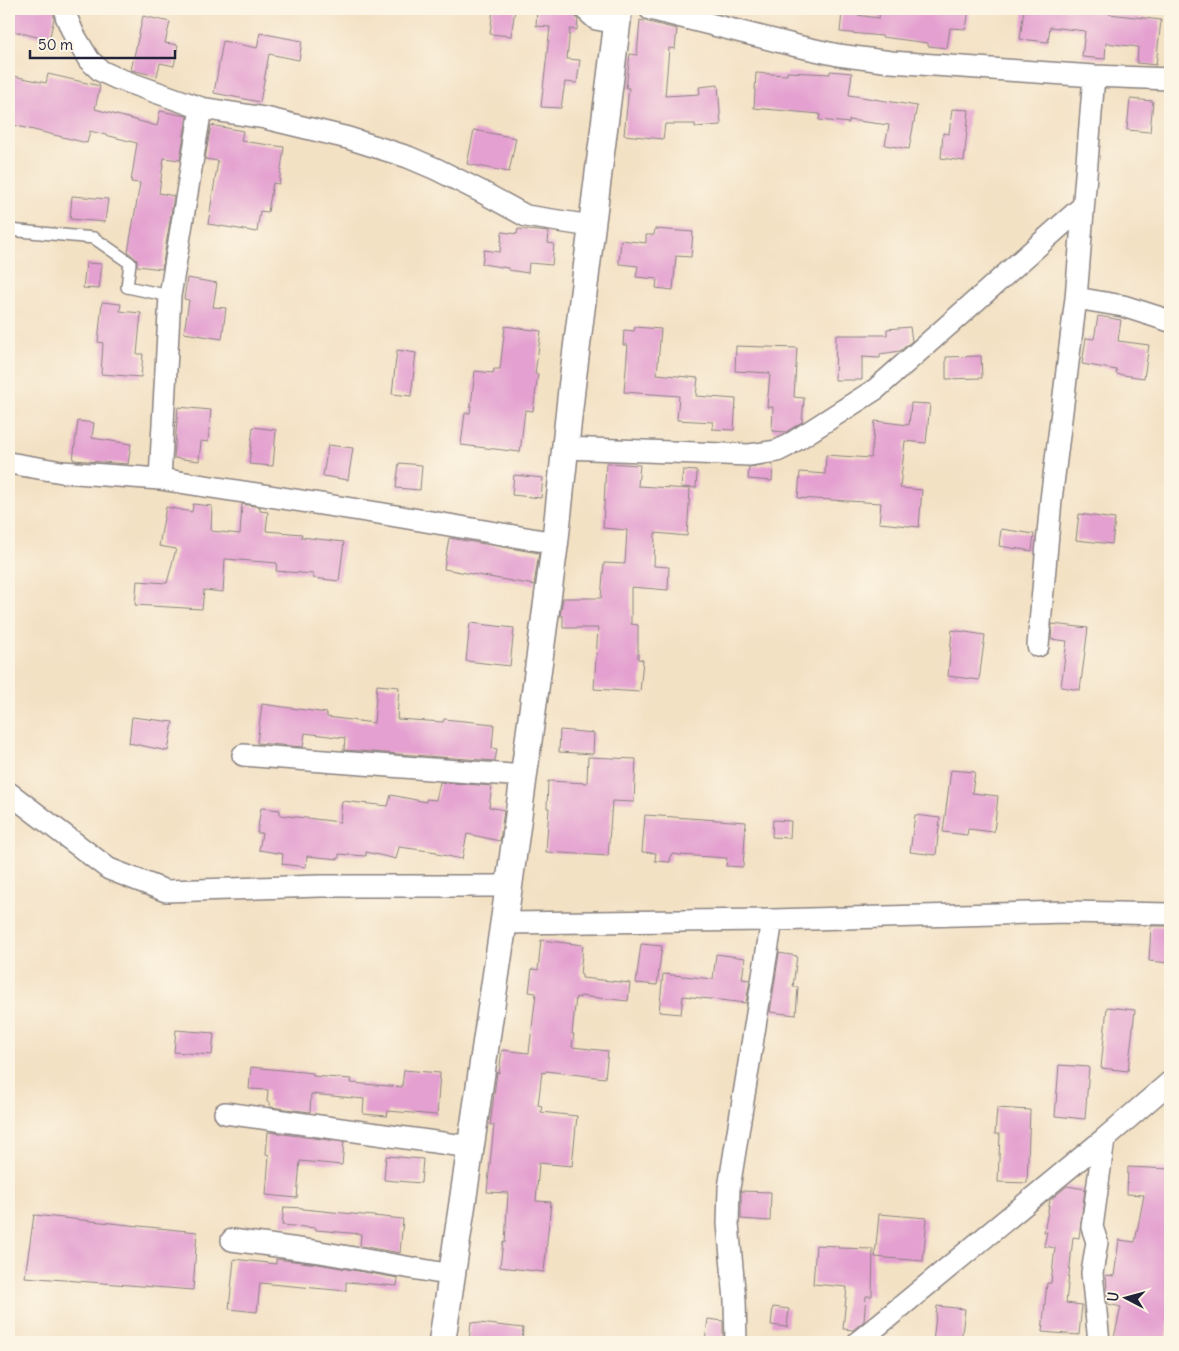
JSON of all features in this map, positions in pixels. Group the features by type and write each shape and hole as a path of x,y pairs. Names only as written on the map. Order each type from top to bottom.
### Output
{"street":[{"path":"442,1342 524,776 550,542 566,448 591,226 618,16 596,20 585,9"},
{"path":"650,9 788,44 891,62 1094,76 1170,79"},
{"path":"66,16 74,36 89,60 101,71 116,78 201,108 265,118 348,138 408,157 436,169 526,216 591,226"},
{"path":"1038,646 1051,500 1076,298 1094,76"},
{"path":"160,479 170,296 201,108"},
{"path":"566,448 749,455 777,451 876,389 1083,206"},
{"path":"1076,298 1123,306 1170,321"},
{"path":"9,463 62,472 160,479 550,542"},
{"path":"243,755 524,776"},
{"path":"9,793 109,869 166,890 320,886 509,886"},
{"path":"504,922 772,920 1066,912 1170,914"},
{"path":"736,1342 735,1300 728,1224 729,1188 772,920"},
{"path":"858,1342 1170,1082"},
{"path":"224,1113 471,1147"},
{"path":"1099,1342 1092,1273 1097,1242 1092,1227 1104,1138"},
{"path":"232,1240 320,1252 452,1275"}],"lane":[{"path":"9,230 94,238 130,264 127,287 170,296"}],"building":[{"path":"9,9 56,9 49,40 9,30"},
{"path":"493,9 515,10 511,36 490,34"},
{"path":"537,9 573,9 573,13 578,20 577,30 570,29 567,59 580,60 577,83 565,82 561,108 541,107 550,27 536,26"},
{"path":"880,9 969,9 966,29 950,28 947,48 882,36 840,32 842,13 879,18"},
{"path":"1024,9 1110,9 1109,14 1161,20 1156,65 1137,63 1138,47 1106,43 1105,59 1082,57 1085,31 1050,27 1048,42 1020,39"},
{"path":"143,16 170,22 165,43 178,45 174,66 160,63 157,76 131,70"},
{"path":"640,20 677,29 675,49 669,48 665,96 700,94 699,87 718,85 721,125 695,127 695,124 665,124 663,139 624,135 629,88 626,88 630,54 637,55"},
{"path":"260,33 302,41 299,60 269,54 260,102 214,93 223,41 257,48"},
{"path":"830,71 852,73 849,95 917,106 909,149 885,145 889,125 849,120 849,123 819,120 820,114 754,108 756,73 787,75 787,72 830,74"},
{"path":"48,74 100,86 95,109 157,126 160,111 187,116 180,160 164,158 159,193 174,196 162,269 137,266 137,260 128,252 140,183 131,182 137,143 90,131 87,143 9,124 9,75 46,83"},
{"path":"1130,99 1153,101 1150,132 1127,130"},
{"path":"952,109 969,110 964,161 941,158 943,133 949,134"},
{"path":"211,125 243,131 241,141 284,147 279,184 273,183 268,212 260,211 257,232 208,224 218,161 205,159"},
{"path":"474,130 516,138 509,172 467,164"},
{"path":"72,196 108,199 105,222 70,219"},
{"path":"518,229 549,232 548,243 554,244 552,265 529,263 528,273 482,264 484,250 500,252 502,232 517,234"},
{"path":"655,229 693,232 691,257 676,256 673,290 656,288 657,279 636,277 638,266 619,264 621,240 646,243 646,235 654,235"},
{"path":"86,263 102,264 99,289 83,288"},
{"path":"187,278 217,283 213,307 226,308 222,339 184,333 189,300 184,299"},
{"path":"102,302 121,304 120,311 141,313 137,354 143,354 141,377 101,374 103,343 98,342"},
{"path":"1098,316 1121,320 1118,341 1149,345 1144,378 1116,374 1117,370 1082,364 1086,338 1094,339"},
{"path":"505,326 541,331 535,374 538,374 533,411 525,410 520,452 461,445 465,413 470,413 475,371 493,373 494,369 500,369"},
{"path":"635,327 661,329 657,374 698,378 696,396 736,399 734,430 712,429 713,422 677,420 679,396 624,392 628,345 623,345 624,330 634,331"},
{"path":"910,327 912,341 900,351 880,354 880,358 862,357 862,380 835,380 836,335 887,335 887,329"},
{"path":"736,346 797,348 794,397 804,398 802,422 786,432 772,431 773,407 767,407 770,373 735,371"},
{"path":"397,350 416,353 411,396 392,394"},
{"path":"981,356 982,378 946,379 946,357"},
{"path":"911,403 930,404 926,443 905,441 900,488 922,490 919,527 879,523 881,503 798,498 800,472 825,474 826,455 871,458 875,421 909,425"},
{"path":"178,407 211,410 208,442 201,441 199,461 174,458"},
{"path":"78,421 94,423 92,438 131,444 128,464 73,460"},
{"path":"253,427 276,430 273,466 249,464"},
{"path":"328,445 353,448 348,480 323,476"},
{"path":"399,463 422,465 420,490 396,488"},
{"path":"606,463 640,465 638,486 690,489 687,536 655,533 654,566 669,567 668,590 631,587 631,624 638,625 638,659 643,660 640,692 594,689 598,628 563,628 563,616 560,616 563,598 601,598 604,563 625,564 627,530 603,528"},
{"path":"773,464 772,481 748,479 749,467"},
{"path":"683,470 697,471 696,488 681,487"},
{"path":"514,475 543,478 541,498 512,495"},
{"path":"193,504 212,506 211,531 240,534 242,504 260,507 260,511 268,512 266,531 302,534 301,537 344,542 339,581 313,578 313,574 276,571 277,563 225,559 223,592 204,590 202,609 135,605 137,581 167,583 176,549 159,546 166,507 192,512"},
{"path":"1079,514 1115,519 1112,544 1076,540"},
{"path":"1001,529 1034,534 1032,551 999,546"},
{"path":"449,538 539,553 534,585 444,569"},
{"path":"470,623 514,628 510,666 466,661"},
{"path":"1052,624 1088,628 1080,690 1061,687 1067,641 1051,639"},
{"path":"952,630 985,635 979,680 948,676"},
{"path":"377,685 399,687 397,719 443,722 444,719 494,724 492,748 497,749 495,761 344,750 345,738 305,733 303,747 257,743 262,704 327,713 327,717 374,723"},
{"path":"132,717 173,722 168,751 129,743"},
{"path":"560,730 594,733 593,754 559,752"},
{"path":"588,757 636,759 634,802 612,801 608,856 546,852 549,808 547,808 548,781 587,783"},
{"path":"951,770 975,772 972,793 998,796 994,832 968,829 967,835 943,832"},
{"path":"440,782 492,786 489,807 504,810 500,841 467,834 462,859 437,854 437,852 399,847 396,859 366,852 366,856 339,854 339,859 307,856 306,867 282,864 283,854 259,850 262,833 257,833 261,808 280,810 280,815 340,822 342,801 388,806 391,795 426,802 426,799 436,800"},
{"path":"645,815 746,822 743,867 726,866 727,858 671,854 670,862 655,861 656,853 642,852"},
{"path":"915,815 940,818 936,855 910,852"},
{"path":"773,820 791,821 790,838 772,837"},
{"path":"1151,926 1170,926 1170,963 1149,961"},
{"path":"541,940 583,945 580,974 582,978 630,983 628,1001 576,997 572,1047 608,1051 605,1078 542,1072 538,1105 542,1106 541,1112 577,1116 572,1166 539,1163 536,1201 551,1202 544,1272 500,1267 503,1242 505,1243 508,1193 487,1192 494,1125 490,1125 497,1072 499,1073 502,1050 529,1053 536,993 529,992 532,969 538,970"},
{"path":"641,944 662,946 657,985 636,983"},
{"path":"779,953 797,956 793,987 798,987 796,1015 770,1012"},
{"path":"716,954 745,958 742,979 750,980 746,1003 683,996 681,1014 659,1012 663,974 713,979"},
{"path":"1107,1007 1135,1010 1128,1071 1101,1068"},
{"path":"176,1030 214,1033 212,1055 174,1052"},
{"path":"1059,1065 1089,1067 1085,1119 1055,1116"},
{"path":"251,1067 313,1073 313,1076 352,1079 351,1083 402,1087 404,1070 440,1073 437,1115 388,1111 387,1116 363,1114 364,1099 311,1094 310,1112 270,1107 270,1102 267,1102 268,1090 249,1089"},
{"path":"997,1108 1030,1110 1027,1183 998,1182 1000,1134 995,1134"},
{"path":"268,1132 344,1142 342,1165 300,1161 297,1198 266,1195 269,1155 266,1154"},
{"path":"386,1156 423,1159 421,1183 384,1180"},
{"path":"1128,1167 1170,1169 1170,1315 1165,1342 1113,1342 1121,1307 1108,1304 1106,1275 1114,1276 1119,1240 1135,1242 1144,1195 1127,1194"},
{"path":"1067,1186 1085,1189 1079,1238 1073,1237 1066,1303 1082,1305 1079,1335 1042,1332 1047,1283 1051,1283 1055,1248 1044,1246 1047,1232 1044,1232 1050,1200"},
{"path":"741,1191 771,1192 770,1221 741,1219"},
{"path":"284,1207 403,1219 400,1253 360,1246 361,1234 282,1225"},
{"path":"879,1214 927,1218 923,1261 875,1257"},
{"path":"34,1215 197,1232 193,1290 25,1277"},
{"path":"816,1245 873,1249 872,1296 866,1296 864,1321 853,1330 843,1329 847,1287 813,1284"},
{"path":"234,1259 276,1264 276,1259 318,1264 398,1278 397,1286 346,1282 346,1291 260,1283 257,1312 229,1309"},
{"path":"937,1306 965,1309 961,1342 933,1342"},
{"path":"773,1307 789,1309 787,1327 771,1325"},
{"path":"708,1319 723,1321 723,1342 705,1342"},
{"path":"471,1322 523,1328 522,1342 469,1342"}]}
